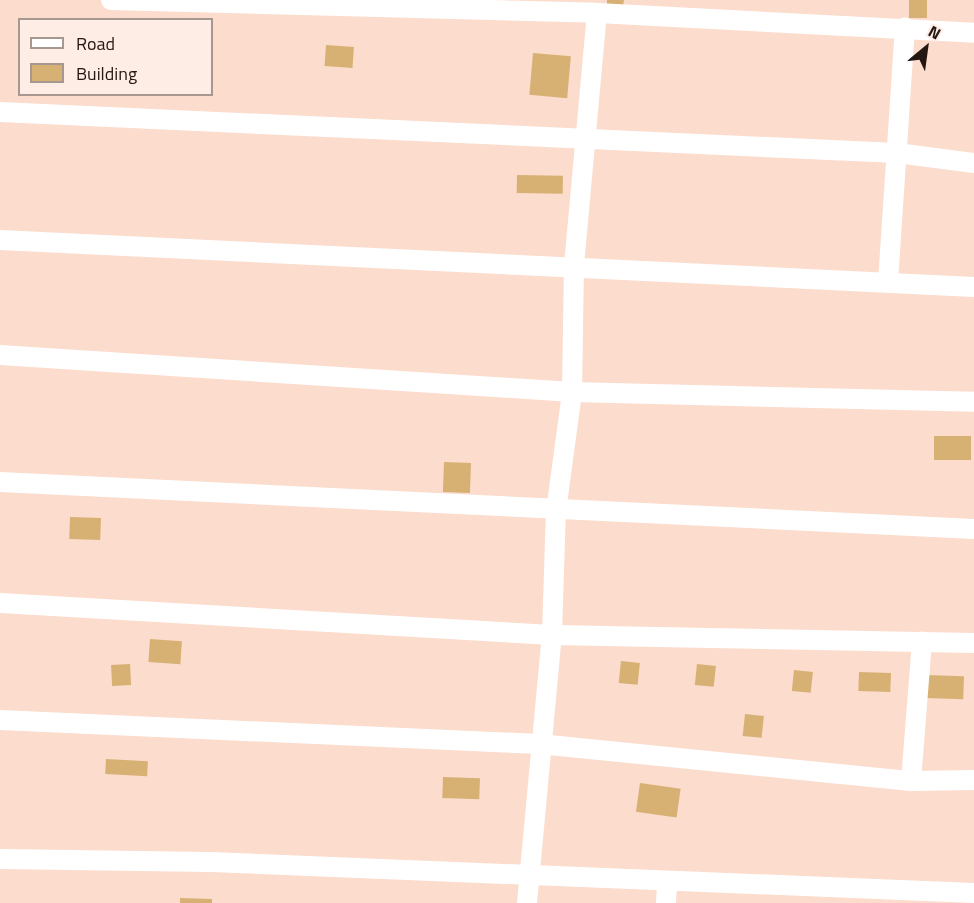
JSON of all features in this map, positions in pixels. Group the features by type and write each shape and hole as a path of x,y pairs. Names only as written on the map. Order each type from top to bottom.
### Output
{"street":[{"path":"111,0 597,14 974,33"},
{"path":"527,903 539,744 552,635 556,511 572,392 574,265 597,14"},
{"path":"888,282 905,28"},
{"path":"0,112 584,143 897,153 974,163"},
{"path":"0,240 574,265 974,287"},
{"path":"0,355 572,392 974,402"},
{"path":"0,482 556,511 974,529"},
{"path":"0,603 552,635 974,643"},
{"path":"911,781 922,641"},
{"path":"0,720 539,744 911,781 974,780"},
{"path":"0,859 210,862 529,877 974,893"},
{"path":"666,882 666,903"}],"building":[{"path":"607,0 624,0 623,6 607,5"},
{"path":"909,0 927,0 927,18 909,18"},
{"path":"326,45 354,47 352,68 325,66"},
{"path":"533,53 571,56 567,98 529,95"},
{"path":"517,175 563,176 563,194 517,193"},
{"path":"934,436 971,436 971,460 934,460"},
{"path":"444,462 471,463 470,493 443,492"},
{"path":"70,517 101,518 100,540 69,539"},
{"path":"150,639 182,641 180,664 148,662"},
{"path":"621,661 640,663 638,685 619,683"},
{"path":"130,664 131,685 112,686 111,665"},
{"path":"697,664 716,666 714,687 695,685"},
{"path":"794,670 813,672 811,693 792,691"},
{"path":"859,672 891,673 890,692 858,691"},
{"path":"926,675 964,676 963,699 925,698"},
{"path":"745,714 764,716 762,738 743,736"},
{"path":"106,759 148,761 147,776 105,774"},
{"path":"443,777 480,778 479,799 442,798"},
{"path":"640,783 681,789 677,817 636,812"},
{"path":"180,898 212,899 212,903 180,903"}]}
